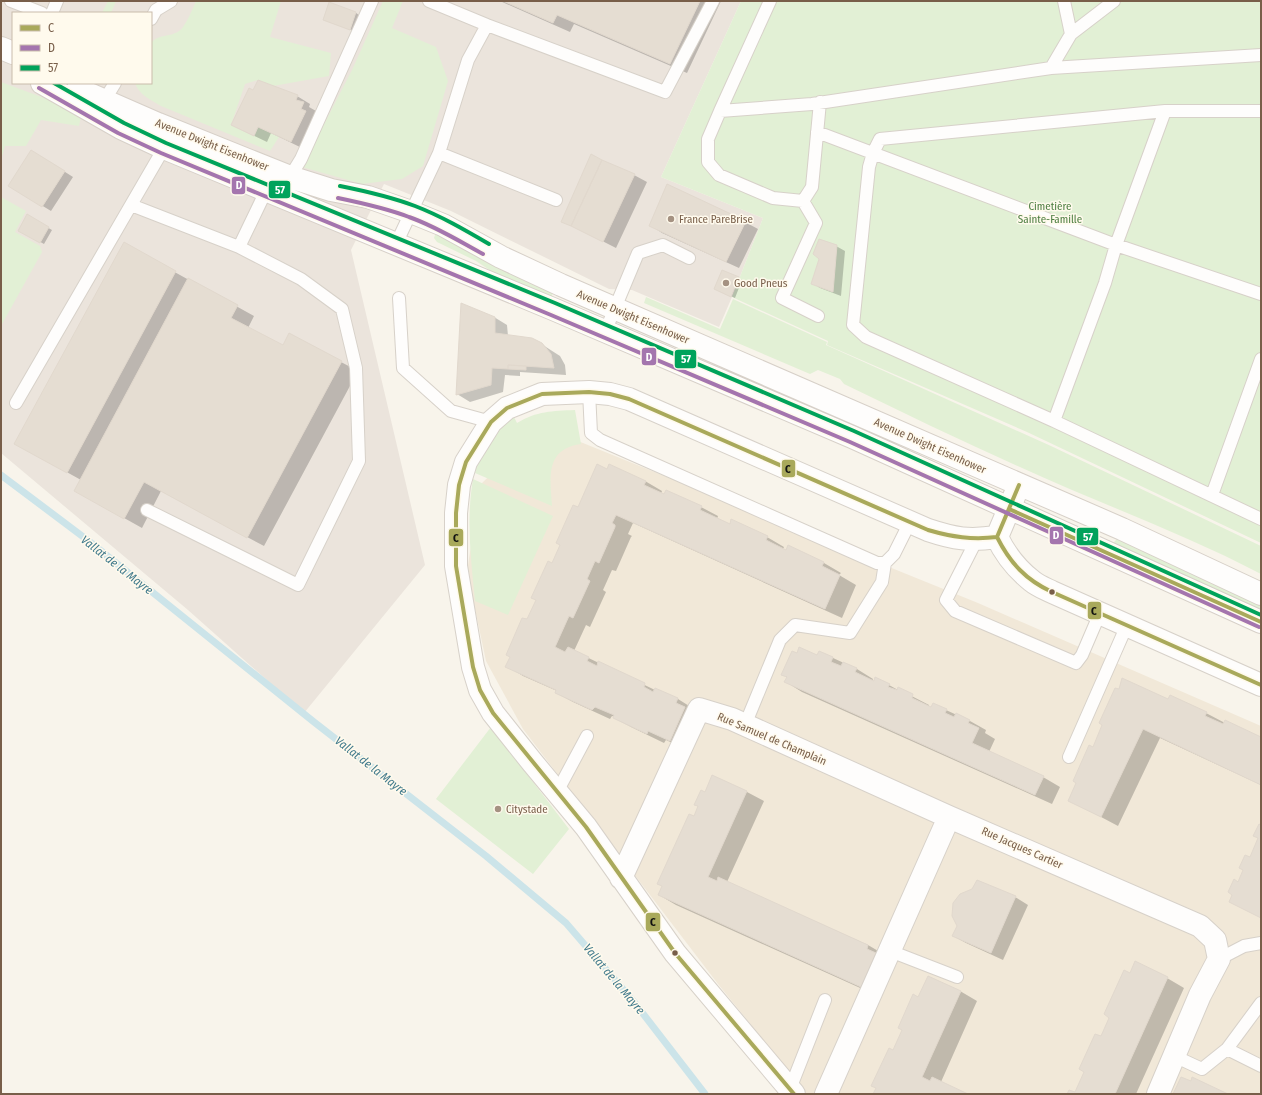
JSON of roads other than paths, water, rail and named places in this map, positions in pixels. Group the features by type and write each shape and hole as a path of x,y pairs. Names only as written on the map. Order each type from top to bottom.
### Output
{"street":[{"path":"1,48 12,53"},
{"path":"1,62 12,68"},
{"name":"Avenue Dwight Eisenhower","path":"44,84 121,128 164,148 396,244 852,437 1261,622"},
{"name":"Avenue Dwight Eisenhower","path":"71,84 110,92 290,177 330,190 368,197 443,225 501,257 615,309 1122,529 1261,594"},
{"path":"792,1092 675,953 586,827 493,713 480,690 473,667 456,566 456,513 459,485 466,462 491,422 507,408 542,394 589,392 610,394 629,399 910,522 952,538 987,538 1002,547 1010,559 1033,582 1261,685"},
{"path":"987,538 1009,509 1019,485"},
{"name":"Rue Samuel de Champlain","path":"621,878 699,709 732,719 949,817"},
{"path":"826,1094 949,817"},
{"name":"Rue Jacques Cartier","path":"949,817 1200,926 1215,940 1219,959"},
{"path":"1158,1094 1200,995 1219,959"}],"lane":[{"path":"11,1 39,12"},
{"path":"52,12 57,1"},
{"path":"152,17 156,10 171,1"},
{"path":"290,177 301,158 372,1"},
{"path":"429,1 486,25 665,92 713,1"},
{"path":"770,1 708,139 708,162 719,176 773,198 803,201"},
{"path":"1064,1 1071,34"},
{"path":"1051,68 1071,34 1114,1"},
{"path":"396,244 439,153 468,60 486,25"},
{"path":"720,111 820,102 1051,68 1261,55"},
{"path":"803,201 812,187 820,102"},
{"path":"1054,421 1165,111"},
{"path":"1261,111 1165,111 880,139 873,153 869,166 853,325 866,337 1054,421 1261,519"},
{"path":"817,132 1116,245 1261,294"},
{"path":"16,403 164,148"},
{"path":"439,153 556,200"},
{"path":"240,247 266,191"},
{"path":"803,201 816,223 782,298 818,316"},
{"path":"131,205 240,247 301,279 342,309 356,368 359,461 298,585 147,510"},
{"path":"605,332 638,253 664,245 688,258"},
{"path":"399,298 403,368 451,411 491,422"},
{"path":"1212,495 1261,359"},
{"path":"589,392 591,433 600,440 877,563 885,563"},
{"path":"745,725 780,640 795,625 850,633 882,582 885,563 894,554 910,522"},
{"path":"987,538 946,600 955,611 1076,663 1082,655 1100,613"},
{"path":"1069,757 1128,625"},
{"path":"557,792 587,736"},
{"path":"1219,959 1244,946 1261,943"},
{"path":"890,951 957,978"},
{"path":"792,1092 825,1000"},
{"path":"1174,1056 1202,1069 1227,1049 1261,1003"},
{"path":"1227,1049 1261,1066"}],"waterway":[{"name":"Vallat de la Mayre","path":"1,475 90,542 314,722 486,856 566,923 634,1002 705,1094"}],"place":[{"name":"France PareBrise","path":"671,219"},
{"name":"Good Pneus","path":"726,283"},
{"name":"Citystade","path":"498,809"}],"park label":[{"name":"Cimetière Sainte-Famille","path":"1050,212"}]}
